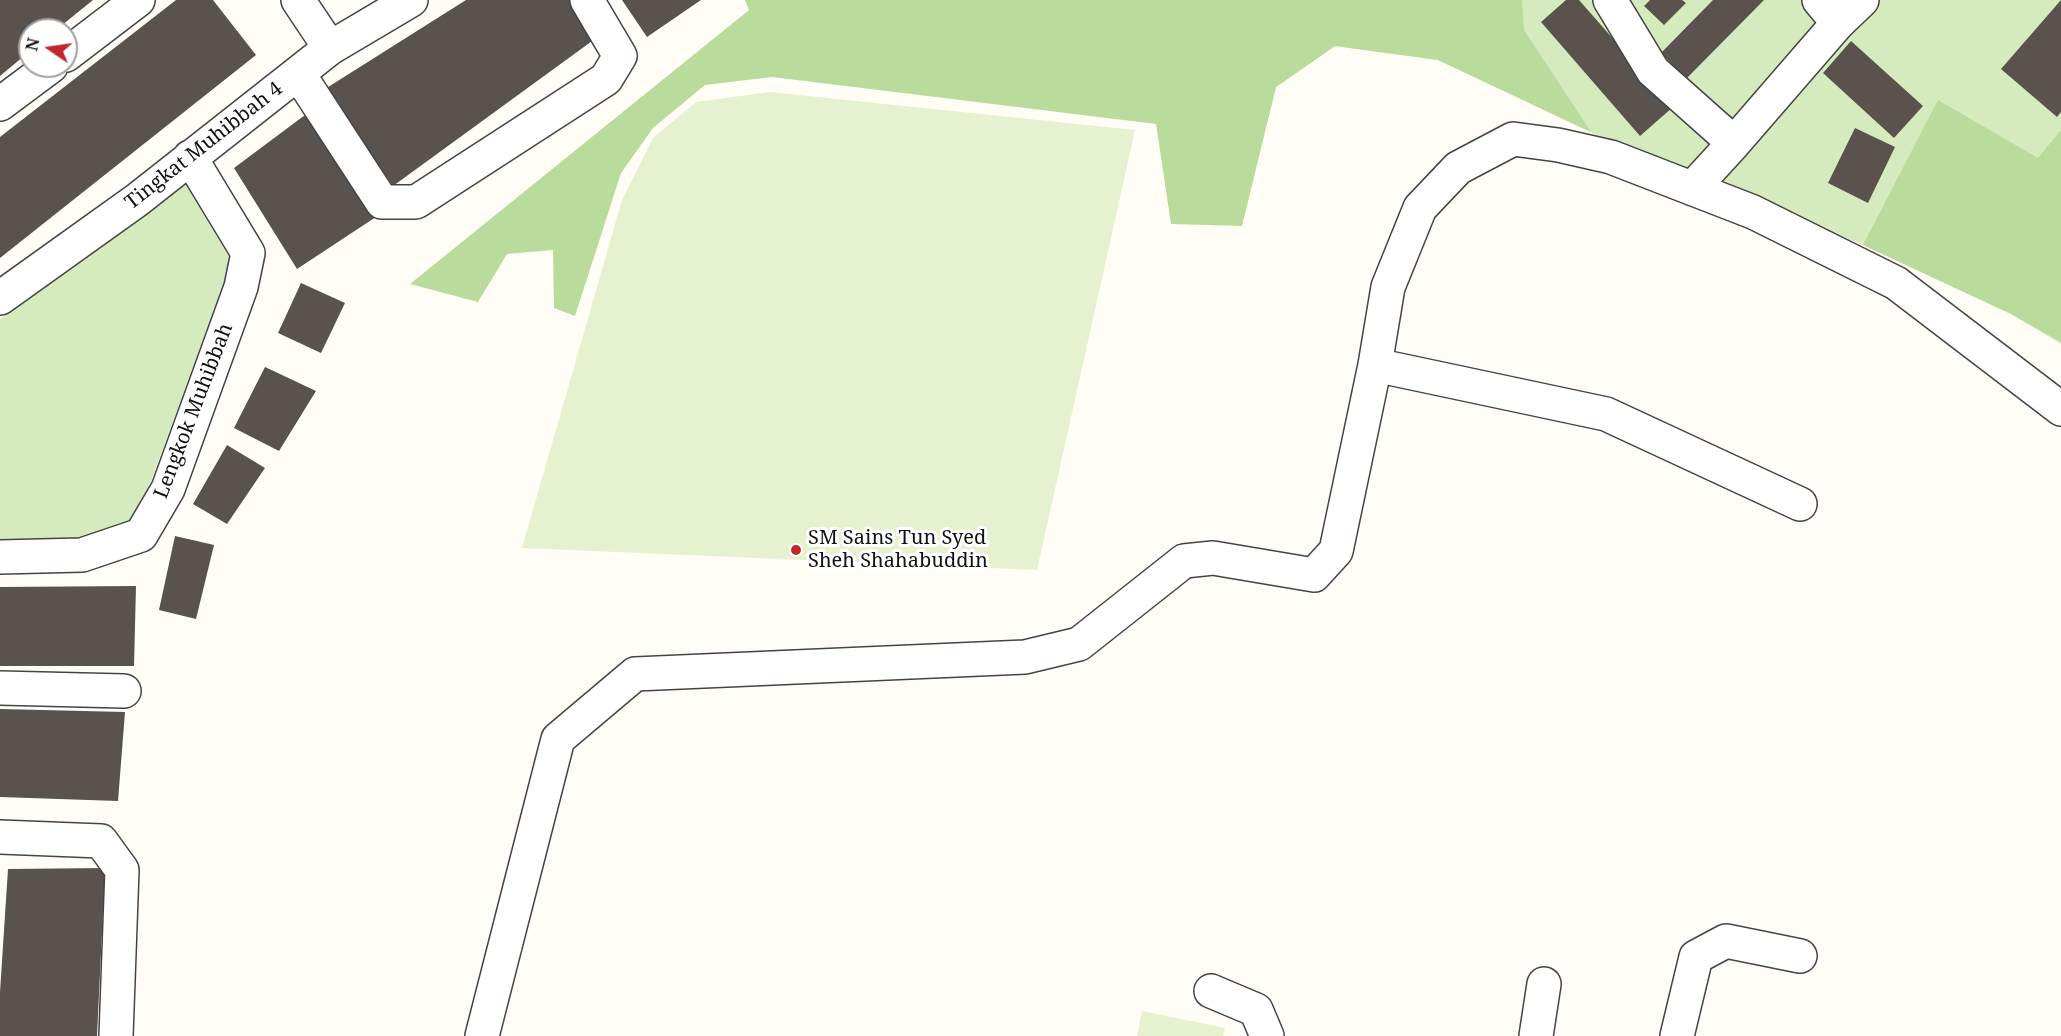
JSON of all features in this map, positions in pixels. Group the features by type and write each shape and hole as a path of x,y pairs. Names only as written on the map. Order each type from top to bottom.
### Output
{"street":[{"path":"78,46 138,0"},
{"path":"298,0 330,48"},
{"name":"Tingkat Muhibbah 4","path":"0,298 137,200 330,48 411,0"},
{"path":"298,73 382,202 416,202 606,79 620,56 587,0"},
{"path":"1610,0 1653,71 1734,144"},
{"path":"1694,189 1734,144 1829,11 1862,0"},
{"path":"0,105 35,78"},
{"path":"482,1036 558,739 635,674 1025,657 1079,644 1184,561 1213,558 1314,575 1336,551 1388,287 1420,208 1458,168 1513,139 1558,145 1611,157 1753,212 1896,283 2061,409"},
{"name":"Lengkok Muhibbah","path":"0,557 82,555 141,535 168,489 241,287 248,253 190,158"},
{"path":"1374,365 1606,414 1800,504"},
{"path":"0,688 124,691"},
{"path":"0,837 101,841 122,870 116,1036"},
{"path":"1677,1036 1696,957 1726,941 1800,956"},
{"path":"1536,1036 1544,984"},
{"path":"1211,991 1256,1010 1267,1036"}],"green space":[{"path":"745,0 2061,0 2061,344 2011,314 1863,245 1649,160 1438,60 1335,46 1276,87 1264,133"},
{"path":"745,0 1522,0 1524,30 1591,132 1438,60 1335,46 1276,87 1242,226 1171,224 1156,124 772,77 705,85 653,128 621,173 575,316 554,308 553,250 507,254 478,302 410,284 749,10"},
{"path":"770,92 1135,130 1037,570 522,548 622,200 653,138 696,102"},
{"path":"1938,100 2038,158 2061,130 2061,342 2011,314 1863,245"},
{"path":"185,184 230,259 225,279 151,481 132,520 79,540 0,543 0,319"},
{"path":"1142,1011 1225,1028 1223,1036 1137,1036"}],"building":[{"path":"0,0 93,0 71,18 18,18 18,61 0,76"},
{"path":"176,0 213,0 256,55 0,258 0,137"},
{"path":"466,0 574,0 599,36 393,186 325,89"},
{"path":"622,0 701,0 647,37"},
{"path":"1566,0 1579,0 1673,107 1640,136 1541,22"},
{"path":"1650,0 1682,0 1686,3 1664,25 1644,6"},
{"path":"1713,0 1764,0 1686,79 1661,53"},
{"path":"2061,0 2061,112 2057,117 2001,69"},
{"path":"1851,41 1923,106 1894,138 1823,73"},
{"path":"313,109 385,211 297,269 234,168"},
{"path":"1855,128 1895,147 1868,203 1828,183"},
{"path":"301,283 345,303 321,353 278,333"},
{"path":"265,367 316,391 279,451 234,428"},
{"path":"227,445 265,468 227,524 193,504"},
{"path":"175,536 214,545 196,619 159,610"},
{"path":"136,586 134,666 0,666 0,587"},
{"path":"0,709 125,712 118,801 0,797"},
{"path":"105,868 97,1036 0,1036 0,992 8,869"}],"place":[{"name":"SM Sains Tun Syed Sheh Shahabuddin","path":"796,550"}]}
